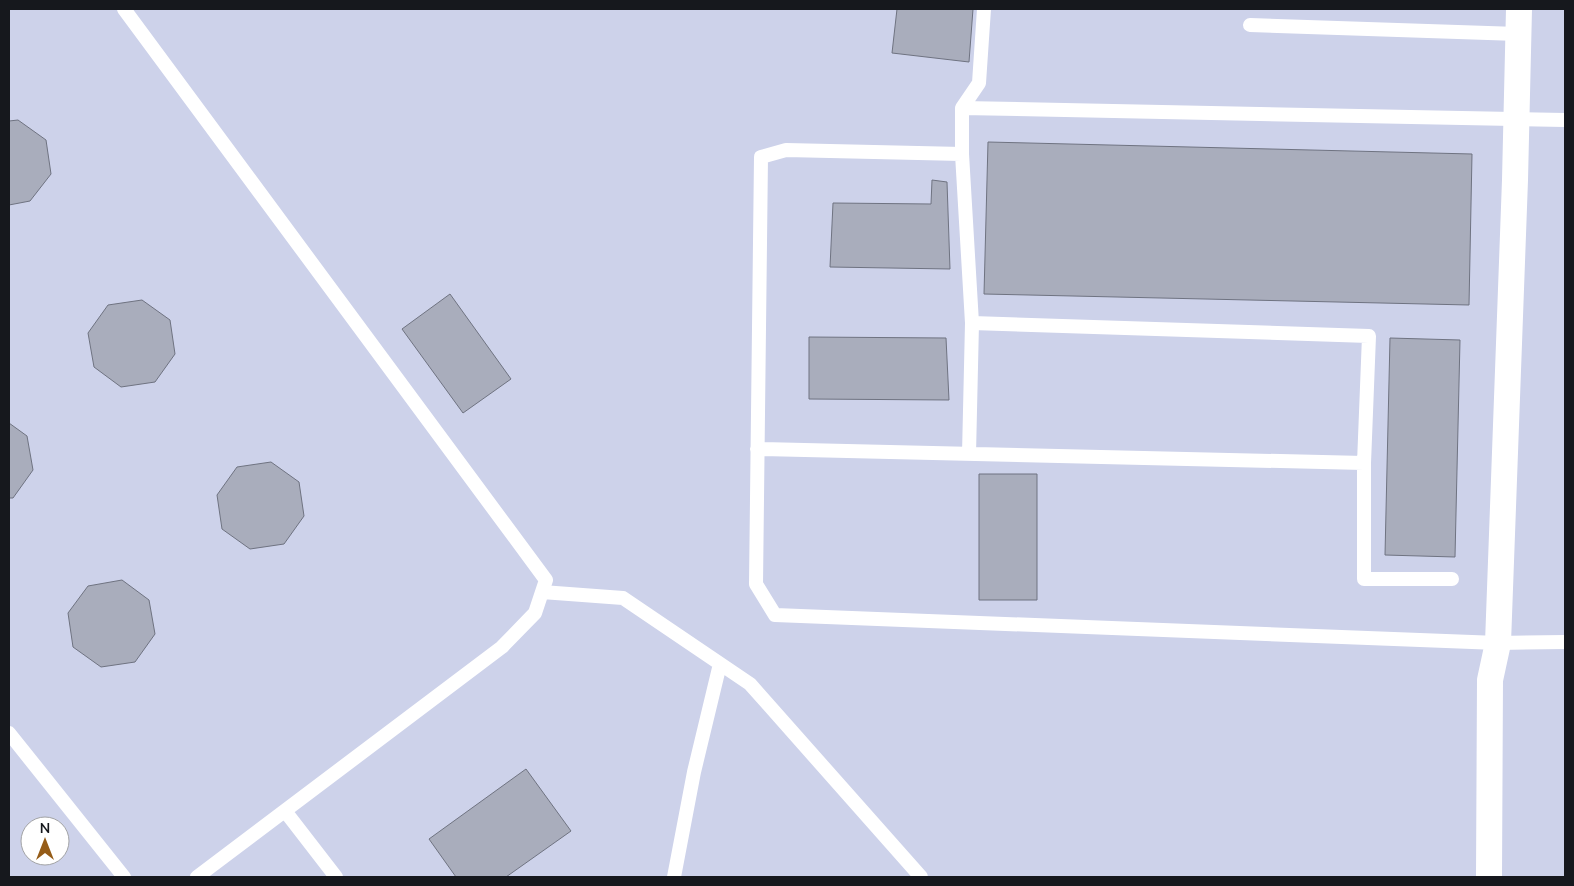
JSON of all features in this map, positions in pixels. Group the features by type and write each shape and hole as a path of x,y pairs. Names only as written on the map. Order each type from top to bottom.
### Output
{"street":[{"path":"1489,877 1490,680 1498,644 1518,21"}],"lane":[{"path":"124,9 546,580 535,613 502,647 197,877"},
{"path":"969,454 972,323 962,154 962,108 979,83 984,9"},
{"path":"1250,25 1518,21"},
{"path":"962,108 1565,120"},
{"path":"962,154 786,150 761,157 756,584 775,615 1498,644 1565,642"},
{"path":"972,323 1369,336 1364,463 1364,579 1452,579"},
{"path":"757,450 1364,463"},
{"path":"542,592 623,598 750,684 921,877"},
{"path":"674,877 694,772 720,664"},
{"path":"9,733 124,877"},
{"path":"285,811 336,877"}],"shaded area":[{"path":"9,9 1565,9 1565,877 9,877"}],"building":[{"path":"897,9 973,9 969,62 892,53"},
{"path":"18,120 46,140 51,174 30,201 9,205 9,121"},
{"path":"988,142 1472,154 1469,305 984,294"},
{"path":"932,180 947,182 950,269 830,267 833,203 931,204"},
{"path":"450,294 511,379 463,413 402,329"},
{"path":"142,300 170,320 175,354 155,382 121,387 94,367 88,333 108,305"},
{"path":"809,337 946,338 949,400 809,399"},
{"path":"1390,338 1460,340 1455,557 1385,555"},
{"path":"9,423 27,436 33,470 13,498 9,498"},
{"path":"271,462 299,482 304,516 284,544 250,549 222,529 217,495 237,467"},
{"path":"979,474 1037,474 1037,600 979,600"},
{"path":"122,580 149,600 155,634 135,662 101,667 73,647 68,613 88,586"},
{"path":"526,769 571,831 506,877 456,877 429,839"}]}
